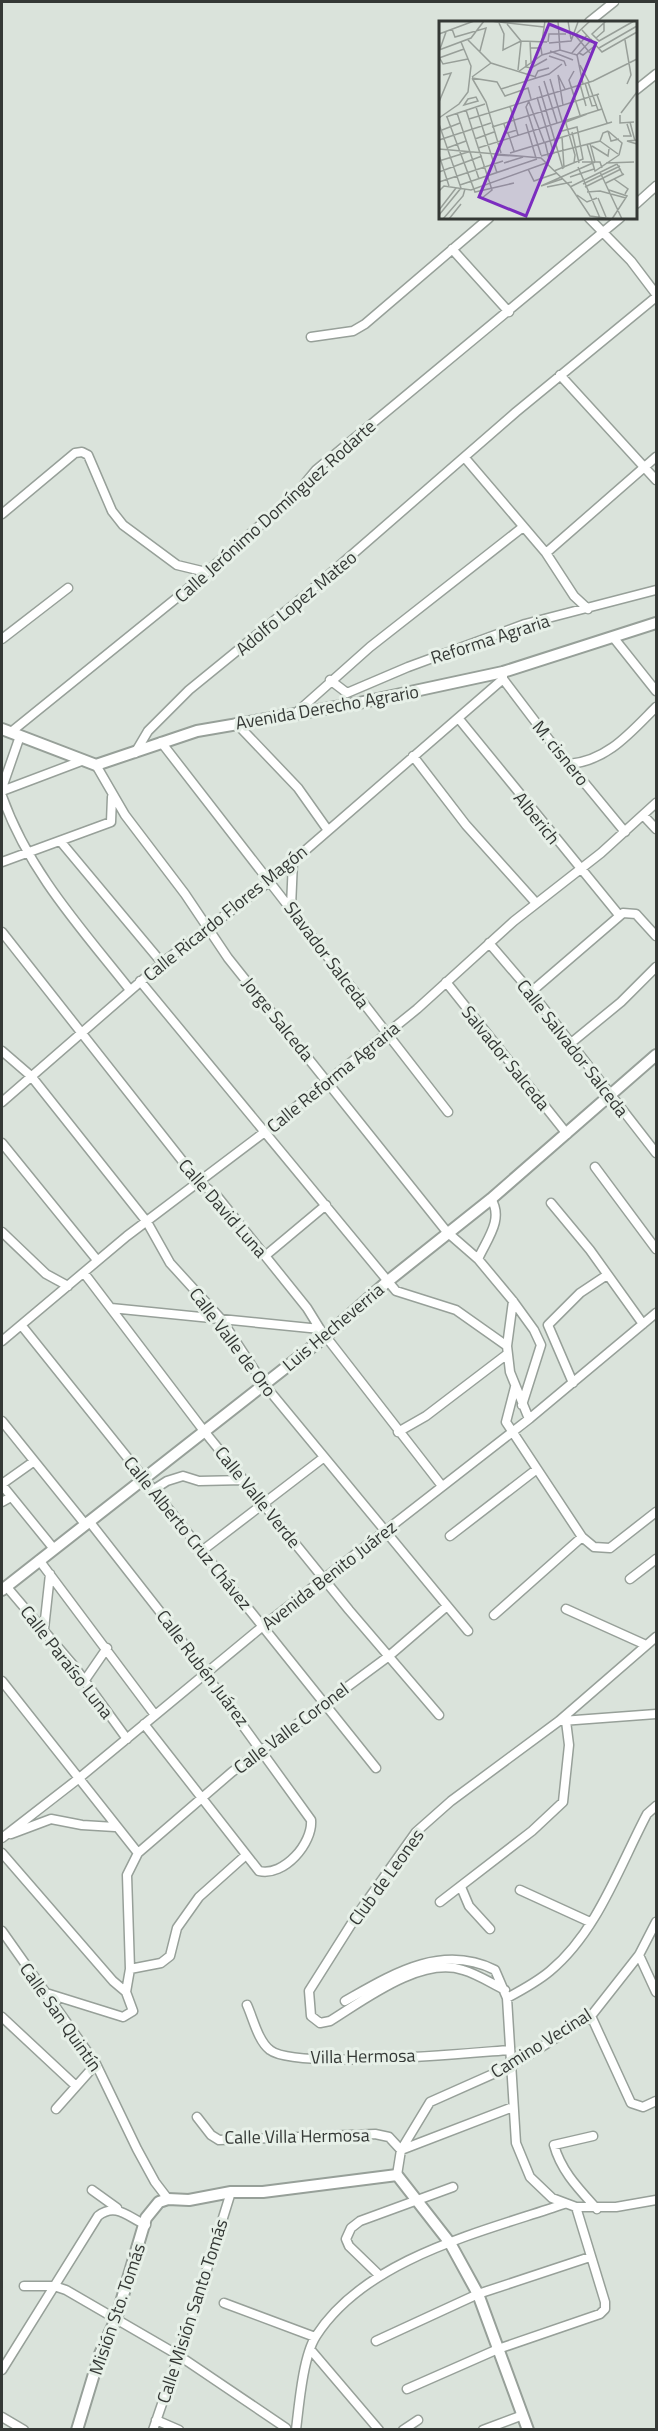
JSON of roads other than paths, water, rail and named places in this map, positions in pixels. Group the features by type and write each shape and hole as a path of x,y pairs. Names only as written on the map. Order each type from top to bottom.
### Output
{"street":[{"path":"591,21 614,2"},
{"path":"637,89 657,74"},
{"path":"637,203 657,186"},
{"path":"311,337 354,331 365,324 488,219"},
{"path":"590,219 631,261 657,296"},
{"name":"Calle Jerónimo Domínguez Rodarte","path":"11,733 206,572 297,493 316,470 619,219"},
{"path":"452,249 508,312"},
{"name":"Adolfo Lopez Mateo","path":"134,753 148,731 189,690 308,593 560,375 657,296"},
{"path":"560,375 657,480"},
{"path":"2,514 75,453 82,452 87,455 112,511 123,525 177,565 206,572"},
{"path":"546,553 657,457"},
{"path":"465,458 546,553 574,597 588,609"},
{"path":"297,712 330,680 523,527"},
{"path":"2,639 68,588"},
{"name":"Reforma Agraria","path":"347,693 408,667 525,624 657,590"},
{"name":"Avenida Derecho Agrario","path":"96,765 161,742 236,723 503,676 657,624"},
{"path":"613,638 657,691"},
{"name":"Calle Ricardo Flores Magón","path":"2,1102 140,981 270,881 327,829 459,718 503,676"},
{"name":"M. cisnero","path":"503,676 569,764 625,832"},
{"path":"330,680 359,703"},
{"path":"569,764 587,763 609,752 657,707"},
{"name":"Alberich","path":"459,718 579,870 619,915"},
{"path":"236,723 298,788 327,829"},
{"path":"84,760 2,790 11,733 84,760 96,765"},
{"name":"Slavador Salceda","path":"161,742 448,1112"},
{"path":"413,756 466,825 536,903"},
{"name":"Jorge Salceda","path":"96,765 111,793 228,958 447,1232 478,1259 513,1301 534,1330 541,1345"},
{"path":"2,862 111,822 111,793"},
{"path":"2,796 26,854 44,883 130,990"},
{"name":"Calle Reforma Agraria","path":"2,1341 97,1260 266,1131 326,1080 387,1033 489,943 657,803"},
{"path":"643,814 657,829"},
{"path":"61,842 162,963"},
{"path":"291,907 293,861"},
{"path":"531,992 619,915 630,912 636,914 657,936"},
{"name":"Calle David Luna","path":"2,932 79,1033 199,1182 217,1196 308,1308 323,1333 442,1486"},
{"name":"Calle Salvador Salceda","path":"489,943 531,992 657,1153"},
{"path":"571,1043 621,1002 657,967"},
{"path":"140,981 388,1281 401,1294 436,1303 464,1314 507,1350"},
{"name":"Salvador Salceda","path":"446,982 567,1134"},
{"name":"Calle Valle de Oro","path":"2,1051 31,1076 147,1222 170,1263 220,1319 264,1383 323,1458 468,1631"},
{"name":"Luis Hecheverria","path":"4,1588 204,1431 447,1232 491,1199 657,1055"},
{"path":"2,1143 97,1260"},
{"path":"595,1167 657,1249"},
{"path":"478,1259 496,1220 497,1209 491,1199"},
{"path":"551,1203 644,1324"},
{"path":"265,1256 326,1205"},
{"path":"2,1232 46,1274 68,1286"},
{"name":"Calle Valle Verde","path":"84,1273 204,1431 264,1502 324,1580 439,1715"},
{"path":"522,1405 548,1325 580,1293 607,1275"},
{"path":"513,1301 507,1350 515,1387 529,1419"},
{"path":"111,1308 220,1319 323,1333"},
{"name":"Avenida Benito Juárez","path":"2,1838 78,1779 263,1626 529,1419 657,1312"},
{"path":"548,1325 573,1383"},
{"name":"Calle Alberto Cruz Chávez","path":"22,1326 376,1768"},
{"path":"398,1432 416,1423 507,1350"},
{"path":"515,1387 506,1414 506,1422 511,1433 582,1537 594,1547 602,1549 620,1541 657,1512"},
{"name":"Calle Rubén Juárez","path":"2,1421 33,1462 87,1522 206,1673 311,1820 312,1830 294,1860 264,1872 259,1871 246,1855"},
{"path":"203,1550 323,1458"},
{"path":"33,1462 2,1484 54,1549"},
{"path":"450,1536 537,1469"},
{"path":"153,1490 167,1481 183,1476 200,1481 245,1479"},
{"path":"2,1502 11,1497"},
{"path":"494,1615 582,1537"},
{"path":"630,1579 657,1559"},
{"path":"39,1560 155,1715"},
{"path":"44,1629 50,1574"},
{"name":"Calle Paraíso Luna","path":"4,1588 44,1629 85,1680 127,1739"},
{"name":"Calle Valle Coronel","path":"138,1853 203,1797 324,1702 389,1656 447,1606"},
{"path":"566,1609 646,1645"},
{"name":"Club de Leones","path":"506,1994 461,1969 425,1970 388,1985 330,2021 320,2023 311,2016 309,1991 357,1915 416,1832 450,1801 562,1721 657,1636"},
{"path":"85,1680 107,1648"},
{"path":"2,1681 115,1827 138,1853 128,1875 130,1969 126,1992"},
{"path":"440,1902 532,1832 563,1802 569,1744 562,1721 657,1714"},
{"path":"130,1969 161,1963 170,1956 177,1928 199,1897 246,1855 144,1724"},
{"path":"506,1994 552,1970 590,1922 647,1814 657,1806"},
{"path":"2,1838 51,1819 82,1825 115,1827"},
{"path":"2,1853 113,1981 126,1992 133,2004 133,2011 129,2016 123,2017 46,1993"},
{"path":"461,1887 469,1906 490,1929"},
{"path":"520,1890 590,1922"},
{"name":"Camino Vecinal","path":"397,2175 401,2150 430,2102 511,2066 591,2016 639,1955 657,1922"},
{"name":"Calle San Quintín","path":"2,1931 96,2064 137,2149 155,2182 168,2199"},
{"path":"639,1955 657,1992"},
{"path":"345,2001 382,1980 431,1960 458,1960 495,1970 506,1994 516,2143 525,2168 539,2187 564,2204 576,2207 597,2209 657,2200"},
{"name":"Villa Hermosa","path":"247,2005 264,2044 276,2054 363,2059 509,2050"},
{"path":"591,2016 632,2103 643,2107 657,2101"},
{"path":"2,2017 76,2086"},
{"path":"56,2109 96,2064"},
{"path":"401,2150 513,2107"},
{"name":"Calle Villa Hermosa","path":"197,2117 211,2135 219,2140 375,2134 389,2137 401,2150"},
{"path":"593,2136 554,2145 575,2186 597,2209"},
{"path":"168,2199 189,2200 231,2192 263,2192 397,2175 419,2200 450,2243 478,2294 528,2430"},
{"path":"379,2275 349,2246 347,2233 360,2222 453,2187"},
{"path":"92,2190 146,2225"},
{"name":"Calle Misión Santo Tomás","path":"153,2430 195,2308 231,2192"},
{"name":"Misión Sto. Tomás","path":"77,2430 100,2354 117,2319 151,2209 168,2199"},
{"path":"296,2427 310,2349 315,2337 342,2304 379,2275 450,2243 564,2204"},
{"path":"407,2389 498,2349 600,2314 605,2302 576,2207"},
{"path":"2,2370 98,2216 107,2208 117,2208"},
{"path":"376,2341 478,2294 590,2257"},
{"path":"24,2286 54,2286 117,2319 177,2355 284,2429 296,2427 307,2430"},
{"path":"224,2303 315,2337"},
{"path":"310,2349 379,2430"},
{"path":"483,2430 522,2415"},
{"path":"2,2417 24,2430"},
{"path":"156,2420 179,2430"},
{"path":"403,2430 418,2420"}]}
